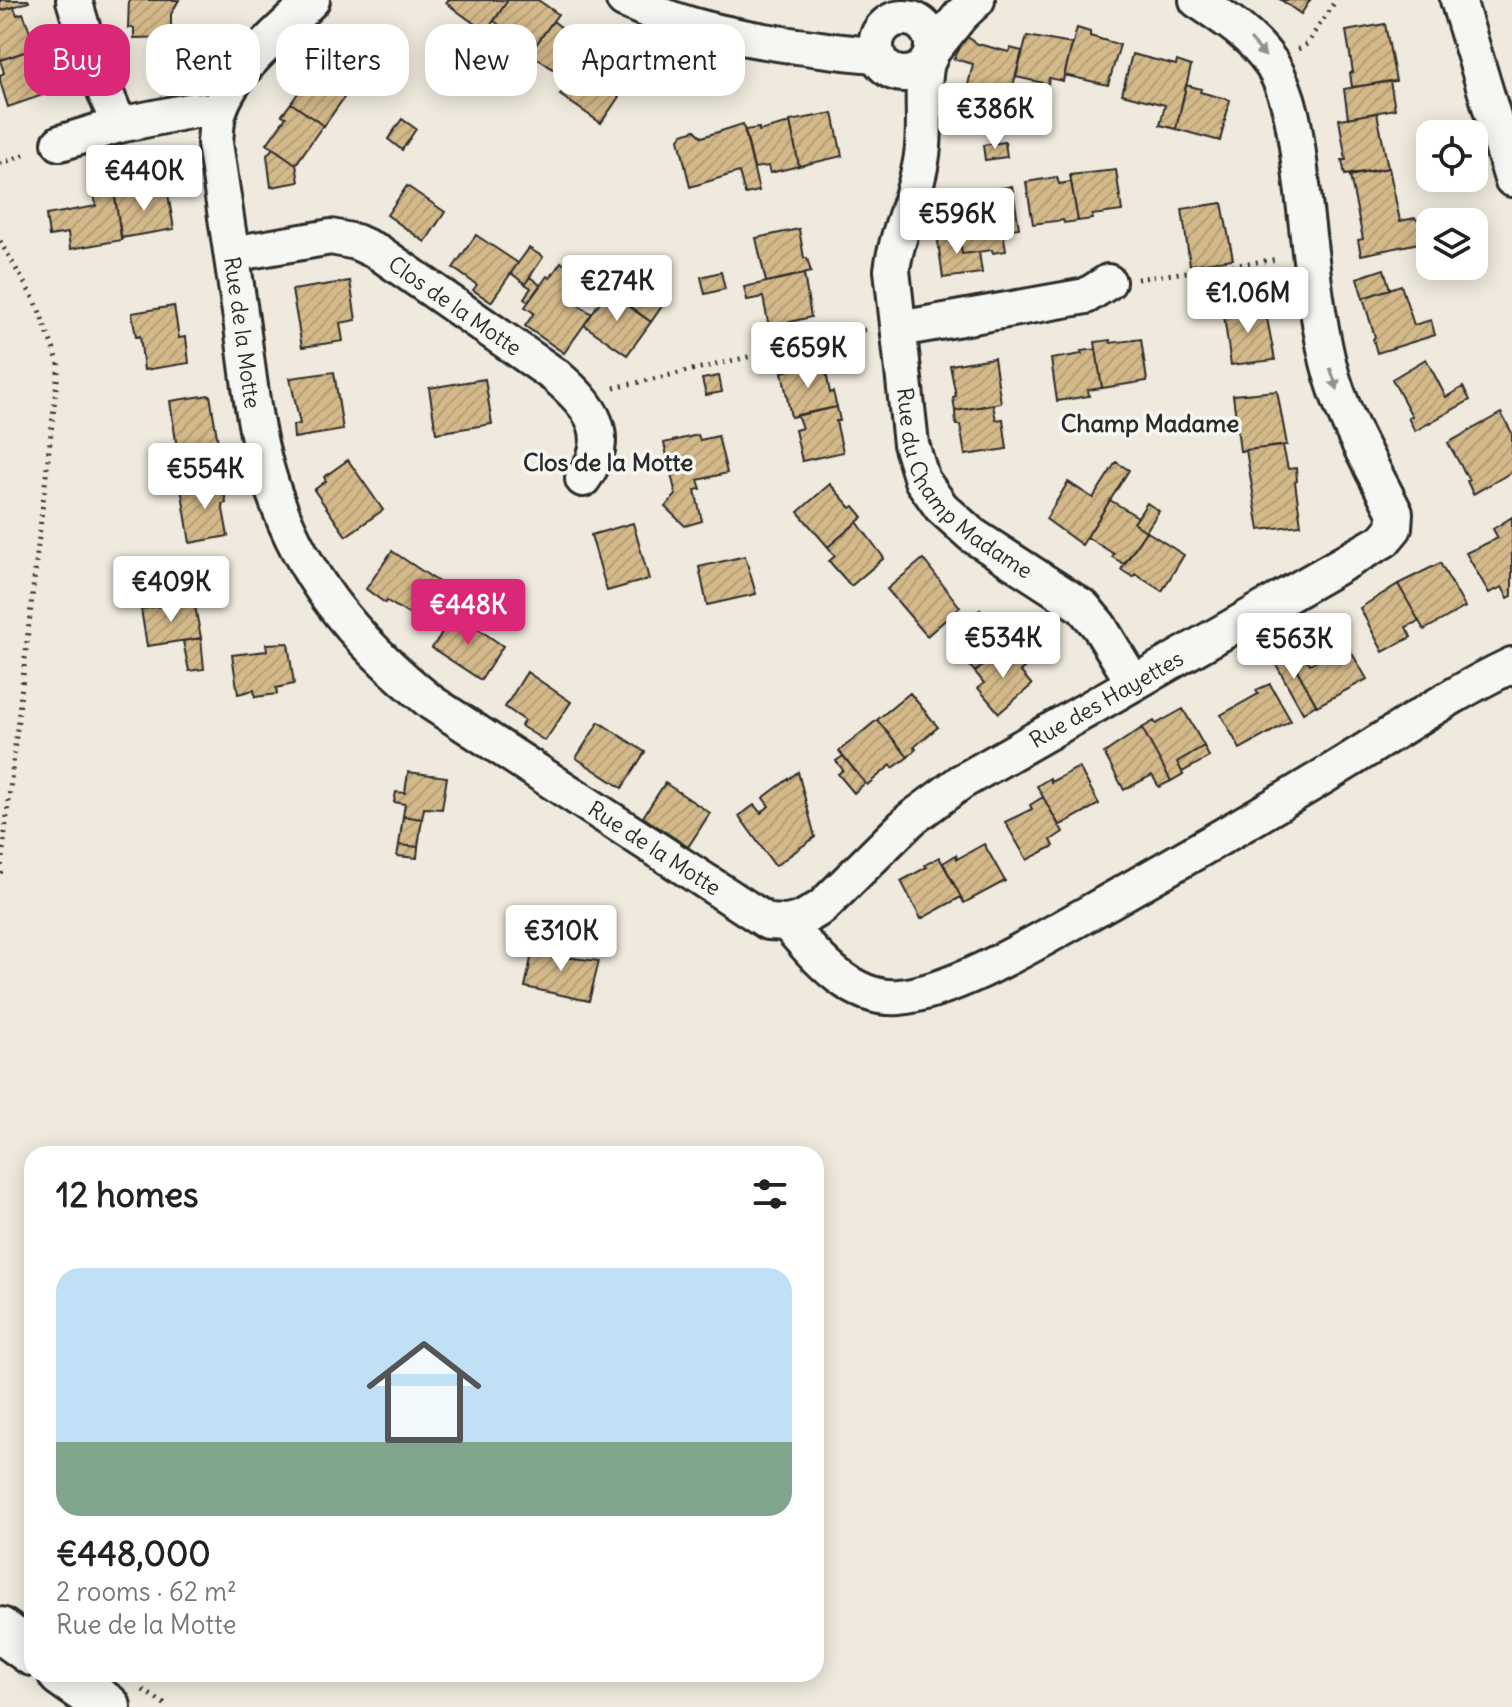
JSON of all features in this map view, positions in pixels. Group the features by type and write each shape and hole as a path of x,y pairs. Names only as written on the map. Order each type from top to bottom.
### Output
{"main road":[{"path":"0,1630 24,1647"},
{"path":"72,1682 108,1707"}],"street":[{"path":"74,0 92,60 119,125"},
{"name":"Rue de la Motte","path":"312,0 244,68 228,91 218,113 215,143 254,416 268,474 287,528 312,576 342,618 387,667 432,703 768,922 787,923"},
{"path":"624,0 658,16 703,30 783,44 886,32 915,20 929,32 930,56"},
{"path":"886,32 951,0"},
{"path":"886,32 900,74 915,72 977,0"},
{"name":"Rue des Hayettes","path":"787,923 802,919 822,907 911,819 961,782 1384,540 1394,528 1395,513 1343,408 1328,364 1310,255 1295,129 1287,97 1272,65 1255,42 1197,0"},
{"path":"1458,0 1512,179"},
{"name":"Rue du Champ Madame","path":"886,32 922,156"},
{"name":"Rue du Champ Madame","path":"930,56 922,85 925,127 922,156 915,191 895,247 892,270 911,444 922,480 941,507 972,535 1083,607 1099,626 1133,682"},
{"path":"60,143 119,125 194,110 218,113"},
{"name":"Clos de la Motte","path":"232,254 331,237 356,242 378,252 556,376 583,399 595,421 599,444 595,462 583,479"},
{"path":"899,329 1086,296 1108,282"},
{"path":"787,923 813,954 846,981 871,994 899,997 962,979 1036,943 1250,821 1512,665"}],"path":[{"path":"1272,65 1307,44 1336,0"},
{"path":"0,241 36,303 59,363 0,876"},
{"path":"1108,282 1310,255"},
{"path":"583,399 621,386 867,329 899,329"}],"building":[{"path":"0,0 28,0 29,2 0,11"},
{"path":"129,0 179,0 171,14 171,24 146,24 146,38 134,38 134,28 128,24"},
{"path":"448,0 508,0 492,24 475,24 446,3"},
{"path":"508,0 538,0 558,14 537,43 537,24 498,24 494,21"},
{"path":"1281,0 1310,0 1301,14"},
{"path":"14,7 17,15 23,13 27,24 24,24 24,52 0,60 0,11"},
{"path":"553,21 557,24 553,24 553,69 537,58 537,43"},
{"path":"1385,24 1396,81 1352,87 1350,73 1353,72 1346,31"},
{"path":"1077,28 1090,32 1090,36 1120,45 1108,85 1064,75"},
{"path":"966,36 978,44 1009,52 1010,48 1022,51 1006,113 989,109 993,92 968,85 973,64 954,59"},
{"path":"1027,36 1072,44 1063,81 1049,78 1048,84 1016,77"},
{"path":"24,52 24,96 40,96 8,107 0,81 0,75 4,73 0,60"},
{"path":"1132,54 1191,66 1176,129 1160,125 1165,105 1122,94"},
{"path":"1390,81 1395,109 1348,118 1344,89"},
{"path":"1186,85 1230,100 1220,141 1176,129"},
{"path":"296,96 345,96 324,126 291,103"},
{"path":"561,96 619,96 601,123"},
{"path":"291,103 323,125 296,164 267,144 286,117 282,115"},
{"path":"833,113 842,156 799,166 790,121"},
{"path":"1377,113 1388,168 1345,175 1342,160 1346,160 1339,119"},
{"path":"402,119 416,129 402,150 388,139"},
{"path":"790,123 799,166 770,173 768,166 754,168 745,130 759,128 759,131"},
{"path":"743,124 759,191 745,194 739,172 690,187 679,139 683,134 695,130 702,137"},
{"path":"1005,142 1007,157 985,160 983,145"},
{"path":"273,148 296,164 299,182 271,187 267,155"},
{"path":"1389,168 1400,221 1416,219 1416,244 1361,255 1358,240 1363,239 1350,176"},
{"path":"1116,170 1122,211 1092,215 1093,219 1078,221 1070,175"},
{"path":"1057,177 1059,184 1071,182 1078,221 1033,224 1026,182"},
{"path":"112,181 122,240 70,249 68,233 49,236 46,215 96,206 93,185"},
{"path":"407,186 445,212 425,242 387,215"},
{"path":"1012,186 1014,197 998,200 997,189"},
{"path":"167,188 174,229 121,238 115,196"},
{"path":"1014,197 1019,228 1004,230 998,200"},
{"path":"1222,203 1233,259 1190,265 1182,209"},
{"path":"999,206 1006,251 962,254 956,211"},
{"path":"958,228 962,254 979,252 982,273 943,278 938,241 943,230"},
{"path":"799,229 804,258 807,258 811,272 766,282 756,238"},
{"path":"476,235 518,263 491,302 473,290 477,285 453,268"},
{"path":"529,248 543,257 525,284 511,273"},
{"path":"561,262 591,284 577,304 592,314 564,353 525,326 534,313 525,307"},
{"path":"1384,269 1390,289 1363,298 1357,278"},
{"path":"721,272 725,289 705,294 701,277"},
{"path":"804,274 811,317 769,327 763,297 747,300 744,287"},
{"path":"530,277 540,285 528,302 524,298 531,288 525,284"},
{"path":"350,281 356,320 340,323 343,341 302,347 292,290"},
{"path":"631,284 662,306 651,322 620,300"},
{"path":"1401,285 1414,325 1431,320 1435,335 1377,353 1363,298"},
{"path":"608,290 651,322 627,355 584,325"},
{"path":"1264,303 1275,360 1231,365 1223,309"},
{"path":"174,306 179,338 186,337 189,363 144,370 140,336 136,337 132,313"},
{"path":"1141,339 1147,381 1102,388 1095,342"},
{"path":"1096,349 1102,388 1088,390 1089,396 1057,401 1051,359"},
{"path":"994,358 1001,403 955,411 953,397 956,396 950,365"},
{"path":"1426,359 1446,397 1463,387 1470,400 1415,431 1408,418 1412,416 1392,379"},
{"path":"824,361 830,393 833,392 837,407 791,417 782,372"},
{"path":"334,372 343,430 294,438 293,425 300,424 290,378"},
{"path":"719,376 722,392 706,395 702,379"},
{"path":"485,379 492,424 436,433 429,388"},
{"path":"1277,391 1287,445 1240,451 1233,395"},
{"path":"210,395 219,449 178,455 170,401"},
{"path":"993,405 996,420 1003,419 1007,449 965,455 955,411"},
{"path":"837,407 840,421 836,421 843,452 802,461 795,430 802,428 797,415"},
{"path":"1501,413 1512,433 1512,472 1473,494 1469,480 1448,443"},
{"path":"698,435 700,440 718,436 727,473 698,480 701,489 695,490 702,521 685,526 665,507 676,495 664,443"},
{"path":"1283,446 1288,469 1296,468 1301,525 1259,530 1246,450"},
{"path":"348,460 383,510 346,536 314,490 326,481 324,477"},
{"path":"1116,462 1129,470 1082,545 1046,519 1068,482 1093,498"},
{"path":"222,480 226,503 222,504 228,536 190,543 181,487"},
{"path":"830,484 863,517 828,547 798,512"},
{"path":"1110,500 1138,517 1134,523 1146,531 1124,564 1087,537"},
{"path":"1147,503 1159,511 1146,531 1134,523"},
{"path":"1512,517 1512,596 1508,598 1502,587 1489,593 1466,553 1498,538 1493,529"},
{"path":"857,522 884,558 851,586 829,561 835,556 828,547"},
{"path":"633,523 649,579 607,591 591,535"},
{"path":"1146,531 1184,555 1162,591 1135,574 1133,577 1121,570"},
{"path":"392,551 440,583 415,618 366,589"},
{"path":"745,556 756,594 707,605 699,567"},
{"path":"923,559 960,607 927,636 887,589"},
{"path":"1440,563 1465,607 1424,630 1398,584"},
{"path":"1398,584 1419,621 1406,627 1411,637 1383,652 1360,608"},
{"path":"194,601 201,638 147,646 141,609"},
{"path":"980,610 1010,643 975,672 947,637"},
{"path":"455,613 503,646 481,680 432,648"},
{"path":"201,638 204,669 189,671 183,641"},
{"path":"1298,642 1306,658 1294,665 1286,649"},
{"path":"288,643 294,684 276,688 277,694 255,697 254,690 238,694 232,655 267,651 266,644"},
{"path":"1346,643 1367,679 1317,706 1294,665 1306,658 1310,664"},
{"path":"1006,647 1024,668 1020,671 1032,685 999,713 978,688 984,683 975,672"},
{"path":"1286,649 1316,705 1303,713 1272,657"},
{"path":"527,672 571,702 545,741 521,726 524,720 505,707"},
{"path":"1270,684 1291,721 1240,749 1221,715 1258,694 1256,690"},
{"path":"910,693 938,727 914,747 916,749 908,757 877,720"},
{"path":"1183,709 1204,746 1177,762 1183,774 1171,781 1142,728"},
{"path":"877,720 908,757 893,768 891,765 867,785 839,751"},
{"path":"599,722 645,752 622,788 576,758"},
{"path":"1142,728 1171,781 1159,787 1152,775 1124,790 1104,753"},
{"path":"1204,746 1209,757 1182,772 1177,762"},
{"path":"843,756 865,783 854,793 838,774 843,770 836,761"},
{"path":"1079,767 1099,804 1059,826 1037,786"},
{"path":"408,772 447,777 442,809 424,808 422,819 403,816 405,804 394,802 396,792 405,793"},
{"path":"798,772 815,837 775,866 739,816 754,805 761,813 769,806 763,798"},
{"path":"665,783 710,813 688,847 643,817"},
{"path":"1043,797 1063,832 1051,840 1054,846 1027,860 1005,822 1032,809 1030,805"},
{"path":"403,816 422,819 418,847 399,845"},
{"path":"984,844 1005,881 964,903 943,863"},
{"path":"399,845 418,847 417,858 397,856"},
{"path":"939,857 961,897 921,919 901,881"},
{"path":"534,944 565,951 565,957 599,961 589,1001 525,987"}],"district":[{"name":"Champ Madame","path":"1150,423"},
{"name":"Clos de la Motte","path":"608,462"}]}
